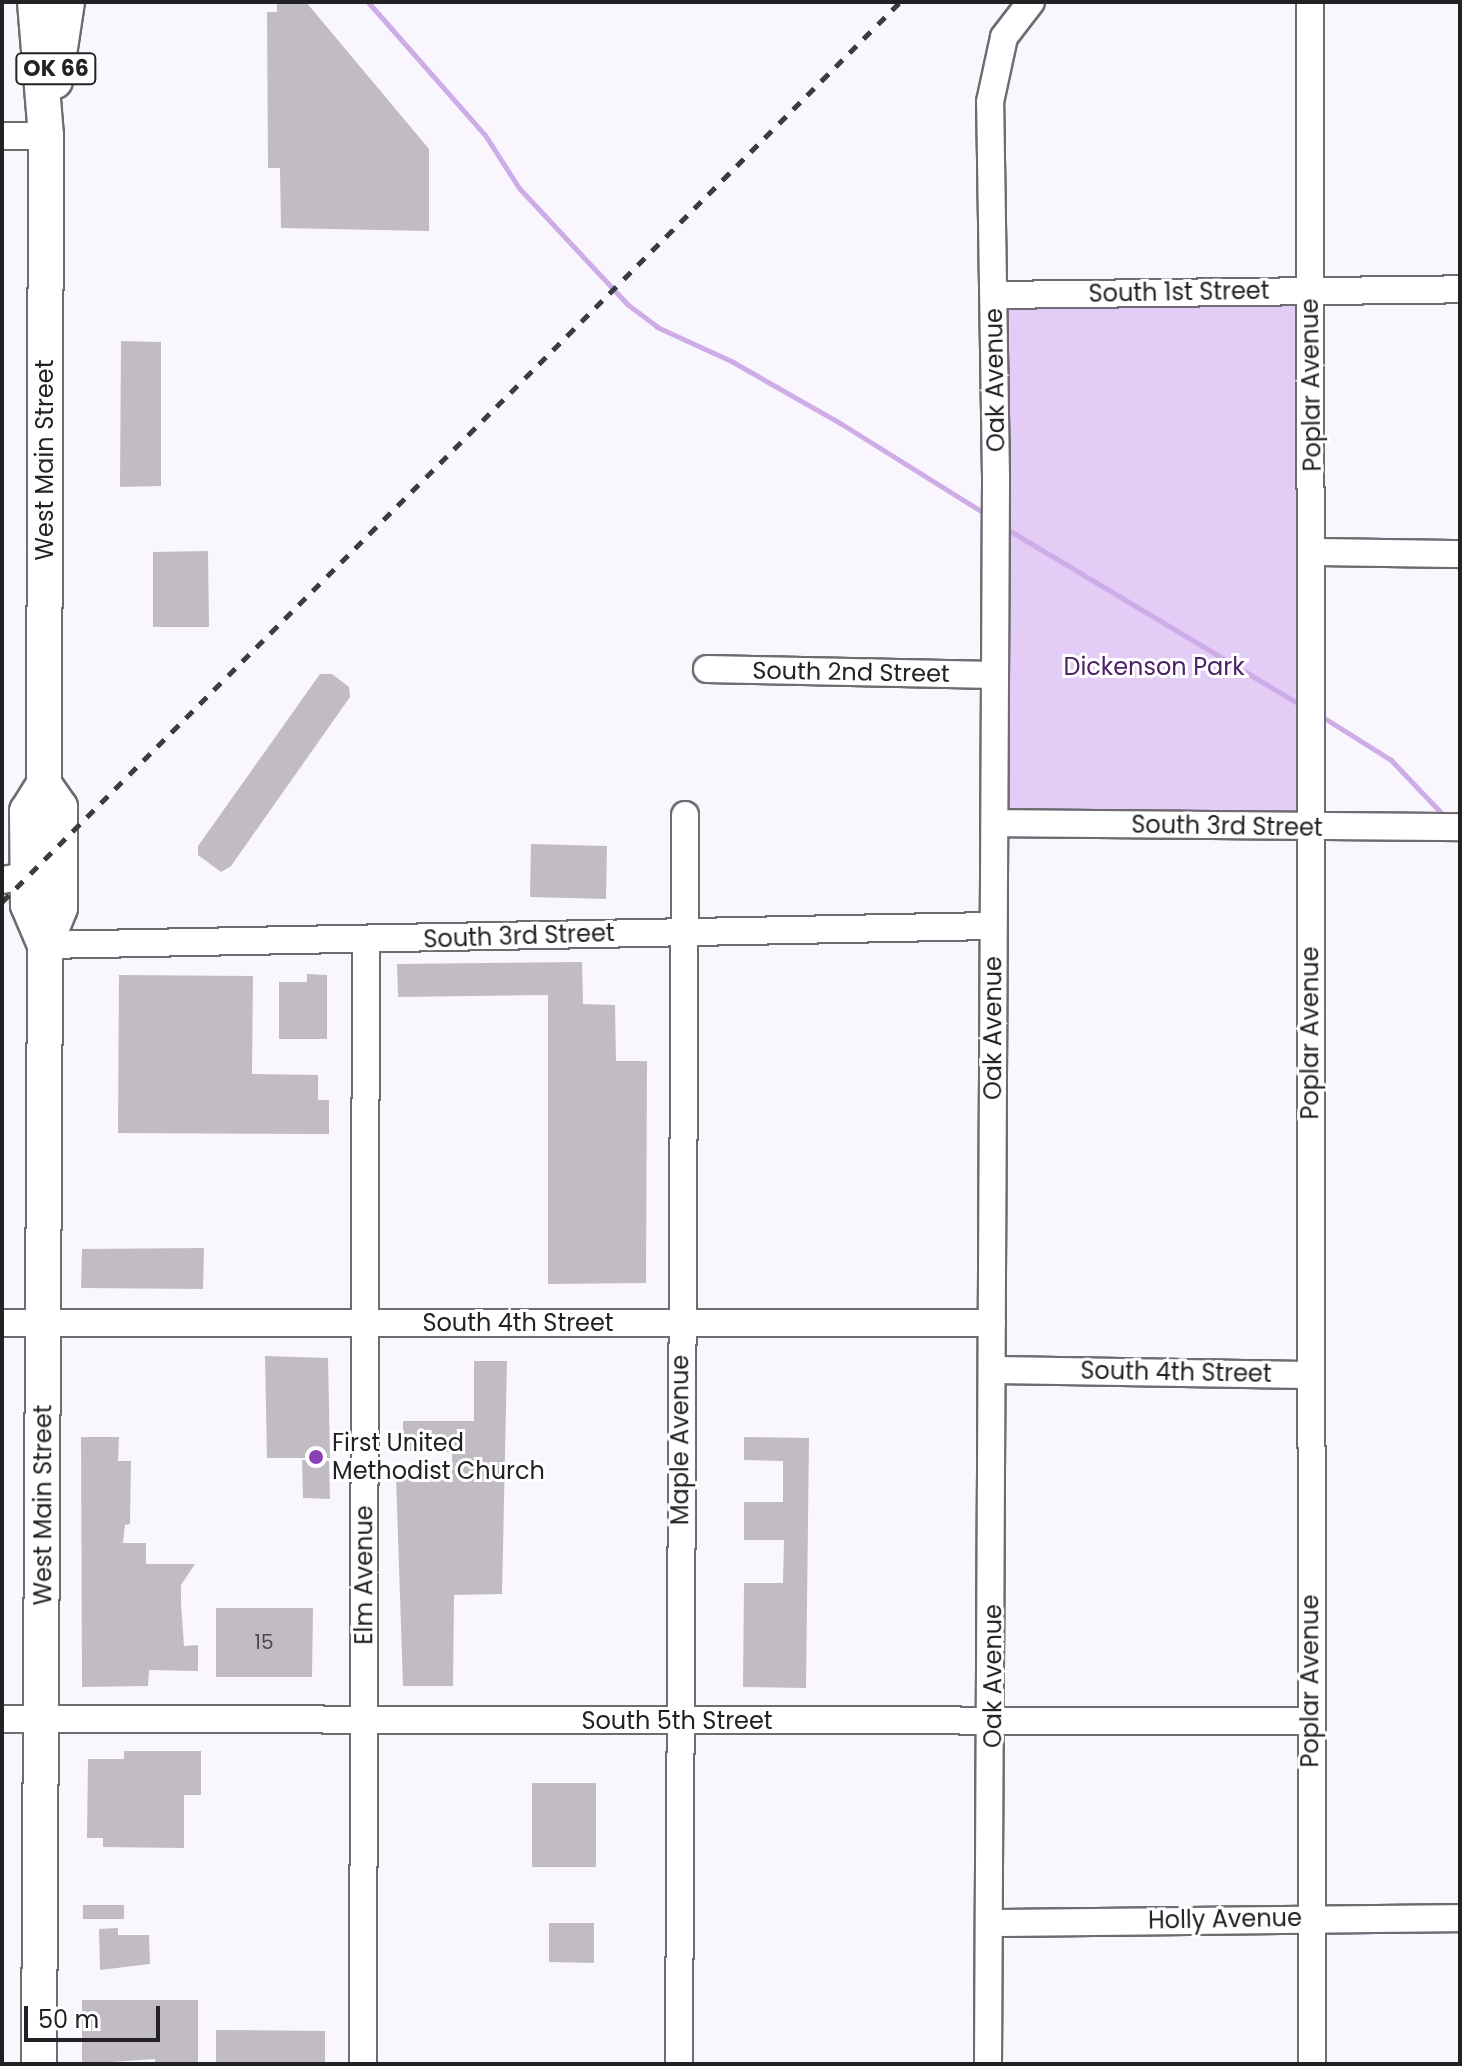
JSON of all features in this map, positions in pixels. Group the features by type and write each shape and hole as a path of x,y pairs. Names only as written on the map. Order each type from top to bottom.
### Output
{"main road":[{"name":"West Main Street","path":"35,2 46,136 44,784 27,811 15,878 45,945"},
{"name":"West Main Street","path":"46,136 67,2"},
{"name":"West Main Street","path":"39,2064 44,1719 45,945 60,908 60,807 44,784"}],"street":[{"name":"Oak Avenue","path":"988,2064 995,1370 992,1323 996,563 990,102 1004,37 1031,2"},
{"name":"Poplar Avenue","path":"1310,2 1314,552 1309,1375 1312,2064"},
{"path":"2,136 46,136"},
{"name":"South 1st Street","path":"994,295 1460,289"},
{"path":"1314,552 1460,554"},
{"name":"South 2nd Street","path":"707,669 994,675"},
{"name":"Maple Avenue","path":"679,2064 680,1324 685,815"},
{"name":"South 3rd Street","path":"995,823 1460,827"},
{"name":"South 3rd Street","path":"45,945 366,941 684,929 993,926"},
{"name":"Elm Avenue","path":"363,2064 366,941"},
{"name":"South 4th Street","path":"2,1323 992,1323"},
{"name":"South 4th Street","path":"995,1370 1309,1375"},
{"name":"South 5th Street","path":"2,1719 1310,1721"},
{"name":"Holly Avenue","path":"990,1923 1460,1918"}],"green space":[{"name":"Dickenson Park","path":"1310,290 1311,828 995,823 994,295"}],"building":[{"path":"277,2 306,2 429,149 429,231 281,228 280,168 268,168 267,12 277,12"},
{"path":"121,341 161,342 161,486 120,487"},
{"path":"208,551 209,627 153,627 153,552"},
{"path":"320,674 332,674 349,687 350,697 231,866 221,872 198,855 198,846"},
{"path":"531,844 607,846 606,899 530,897"},
{"path":"582,962 583,1004 615,1005 616,1061 647,1061 646,1283 548,1284 548,995 398,997 397,964"},
{"path":"307,974 327,975 327,1039 279,1039 279,982 307,982"},
{"path":"119,975 253,976 252,1074 318,1075 318,1100 329,1100 329,1134 118,1133"},
{"path":"204,1248 203,1289 81,1288 82,1249"},
{"path":"265,1356 328,1358 330,1458 267,1458"},
{"path":"474,1361 507,1361 502,1594 454,1595 453,1686 403,1686 396,1476 452,1477 452,1452 403,1451 403,1421 474,1421"},
{"path":"81,1437 119,1437 118,1461 131,1461 130,1524 125,1525 123,1543 146,1543 146,1564 195,1564 181,1585 181,1603 184,1646 198,1645 198,1671 149,1670 148,1686 82,1687"},
{"path":"744,1437 809,1438 806,1688 743,1687 744,1583 783,1583 784,1540 744,1540 744,1502 783,1502 783,1461 744,1460"},
{"path":"302,1460 329,1461 330,1499 303,1498"},
{"path":"216,1608 313,1608 312,1677 216,1677"},
{"path":"124,1751 201,1751 201,1795 184,1795 184,1848 103,1847 103,1838 87,1838 88,1759 124,1759"},
{"path":"532,1783 596,1783 596,1867 532,1867"},
{"path":"83,1905 124,1905 124,1919 83,1919"},
{"path":"549,1923 594,1923 594,1963 549,1962"},
{"path":"118,1928 118,1935 149,1935 150,1964 100,1970 99,1929"},
{"path":"82,2000 198,2000 198,2064 155,2064 155,2059 82,2064"},
{"path":"216,2030 325,2031 325,2064 216,2064"}],"waterway":[{"path":"368,2 485,135 519,188 627,304 657,327 733,362 840,423 987,515"},
{"path":"1005,528 1301,705"},
{"path":"1321,716 1391,760 1445,817"}],"railway":[{"path":"2,902 900,2"}],"place":[{"name":"First United Methodist Church","path":"316,1457"}]}
